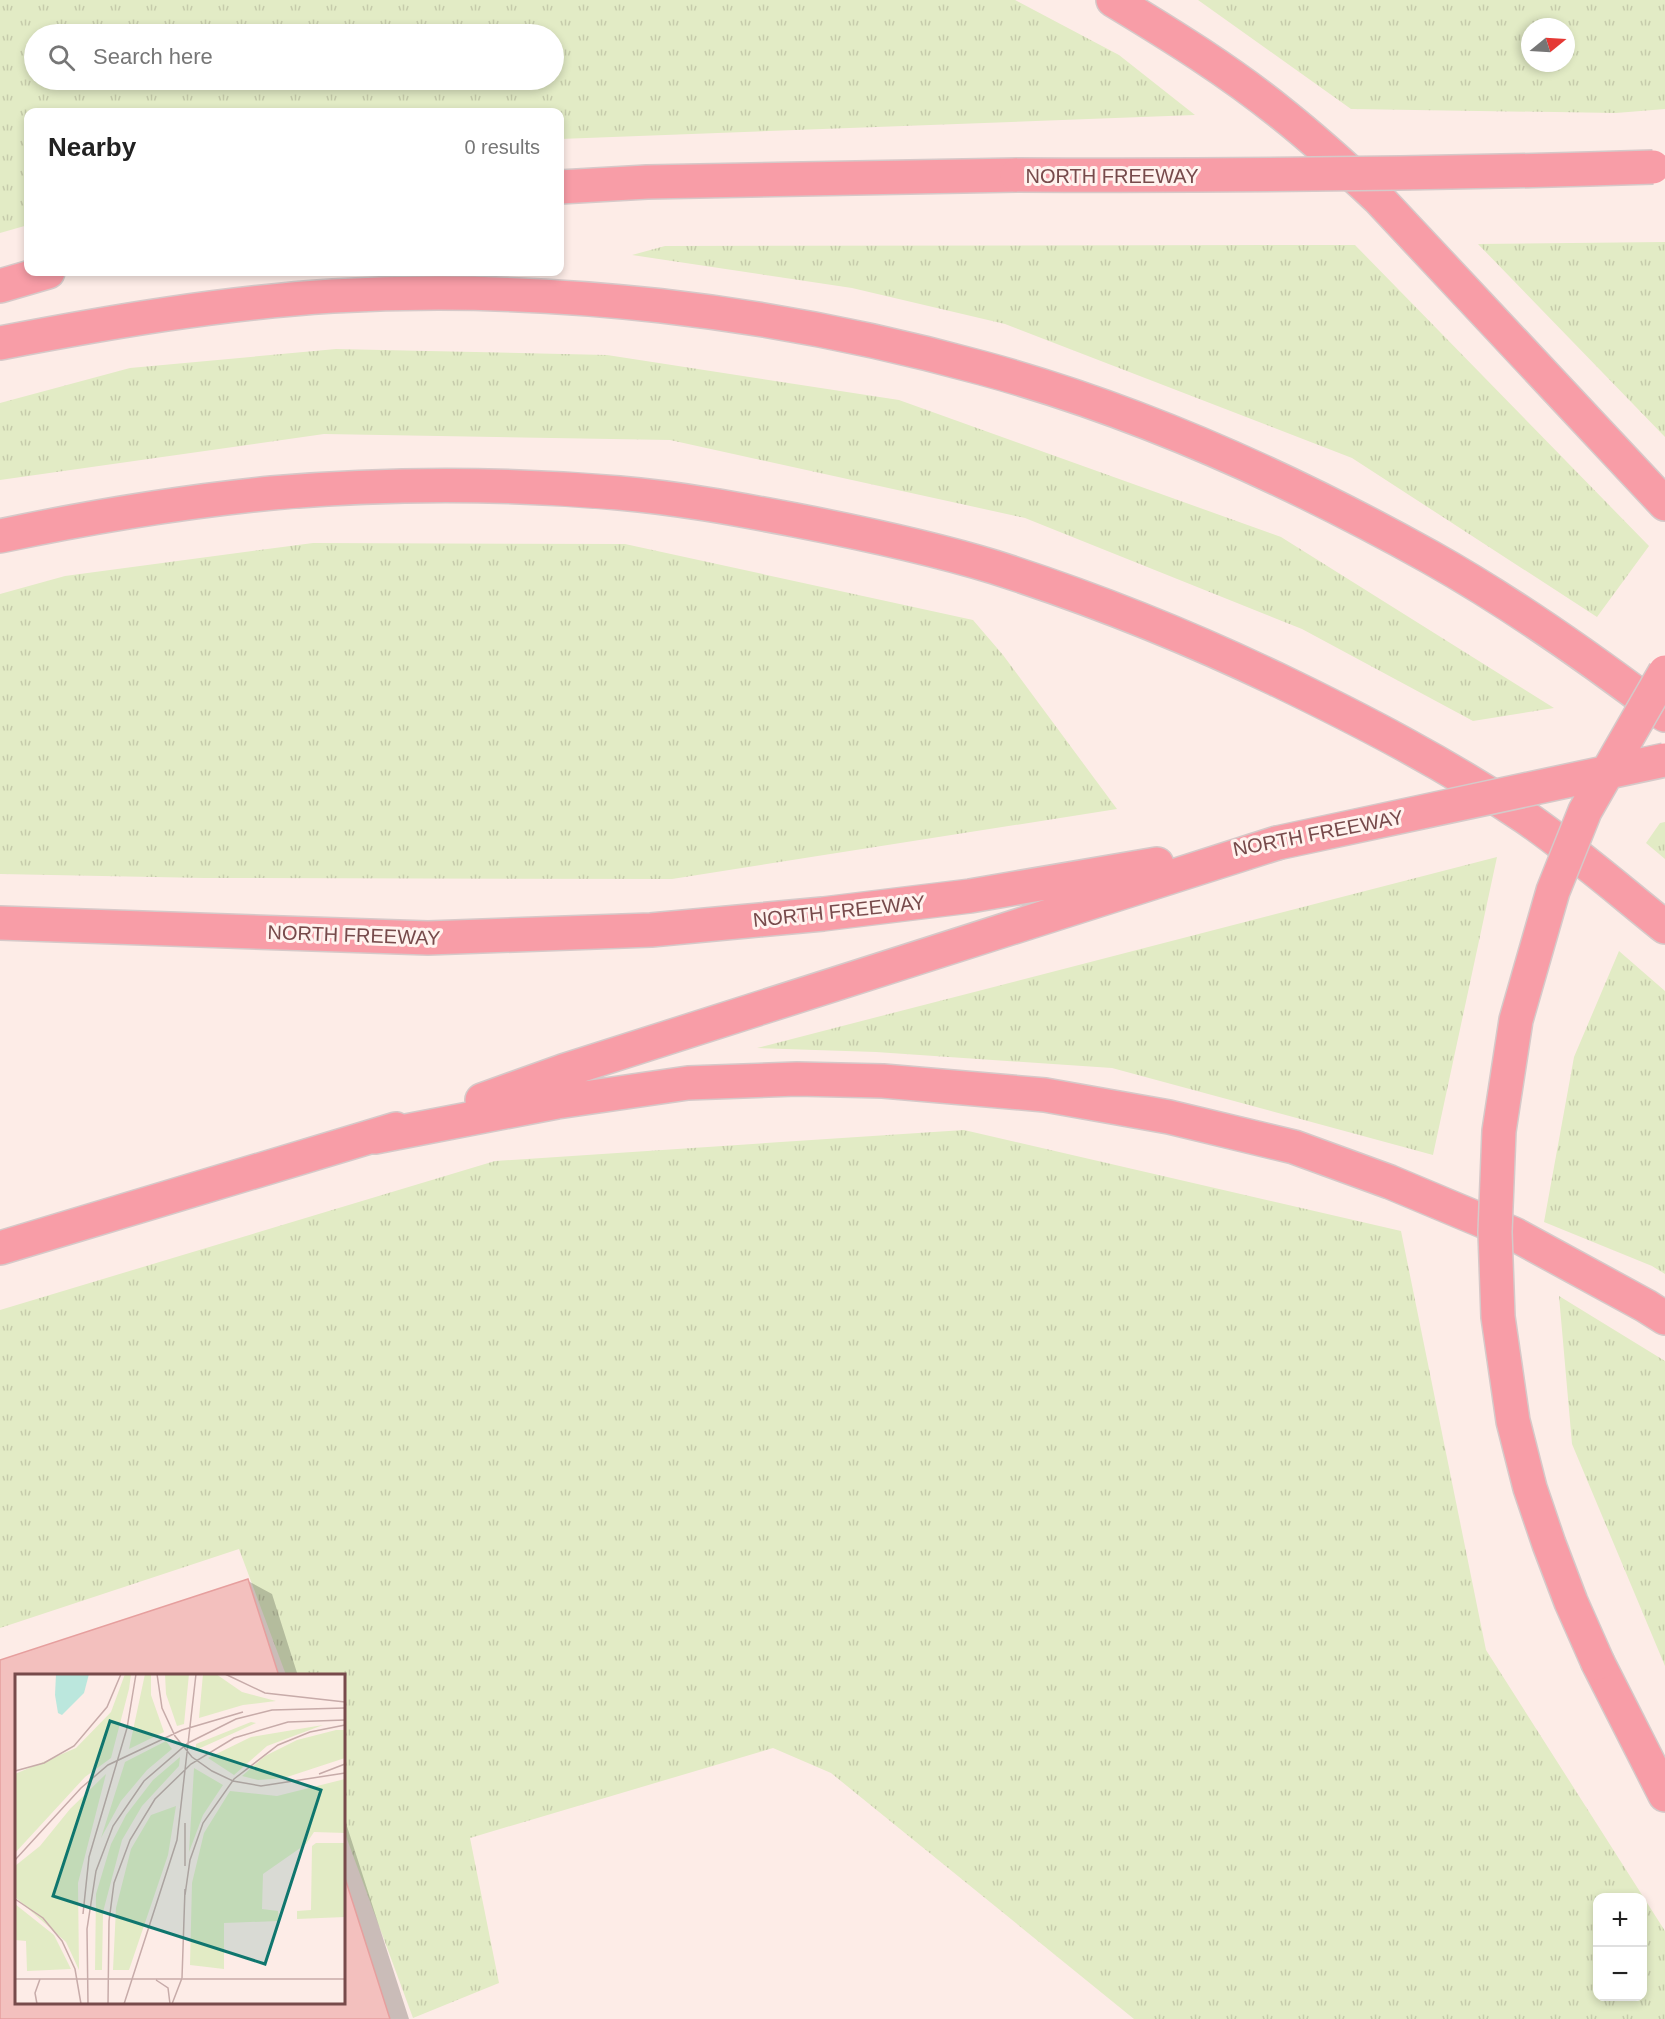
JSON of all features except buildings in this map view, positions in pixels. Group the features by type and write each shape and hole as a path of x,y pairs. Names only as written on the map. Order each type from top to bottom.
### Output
{"highway":[{"path":"1113,0 1218,67 1280,112 1332,155 1378,198 1665,504"},
{"name":"NORTH FREEWAY","path":"564,187 646,182 1017,175 1292,176 1465,173 1659,166"},
{"path":"0,286 34,276"},
{"path":"0,343 94,326 259,303 334,296 405,294 548,296 620,301 768,321 862,339 984,368 1052,390 1148,424 1249,466 1370,525 1442,564 1538,625 1665,715"},
{"path":"0,536 65,522 205,500 349,488 475,486 622,493 677,500 831,527 918,546 992,567 1121,611 1186,638 1320,700 1383,733 1525,817 1665,927"},
{"path":"1665,672 1585,812 1553,891 1516,1020 1499,1131 1495,1232 1498,1317 1513,1421 1530,1488 1571,1602 1598,1663 1665,1796"},
{"name":"NORTH FREEWAY","path":"0,923 429,938 651,930 823,914 970,896 1277,843 1665,760"},
{"path":"0,1248 375,1137 563,1071 1277,843"},
{"path":"375,1137 557,1102 688,1083 797,1079 883,1081 1045,1095 1169,1117 1294,1147 1390,1182 1514,1234 1665,1318"},
{"path":"1598,1663 1665,1770"}],"green space":[{"path":"0,0 1015,0 1119,55 1195,115 564,139 564,108 24,108 24,226 0,233"},
{"path":"1198,0 1665,0 1665,109 1616,113 1351,109"},
{"path":"1665,242 1665,437 1478,244"},
{"path":"1355,245 1649,546 1597,617 1352,458 1005,324 852,288 632,255 665,246"},
{"path":"336,349 607,355 899,400 1281,537 1554,708 1473,721 1302,629 1025,518 670,440 324,434 0,480 0,403 130,368"},
{"path":"313,543 625,544 973,620 1003,655 1117,809 672,879 204,878 0,874 0,594 65,576"},
{"path":"1665,822 1665,859 1646,843 1660,823"},
{"path":"1497,857 1433,1155 1112,1068 876,1052 757,1048"},
{"path":"1619,951 1665,991 1665,1274 1652,1266 1544,1222 1574,1057"},
{"path":"964,1130 1401,1231 1486,1650 1641,1893 1593,1893 1593,2001 1647,2001 1647,1903 1665,1931 1665,2019 1134,2019 831,1773 773,1748 470,1838 499,1983 413,2018 345,1834 345,1674 286,1674 239,1549 0,1628 0,1310 495,1161"},
{"path":"1559,1296 1665,1361 1665,1666 1572,1444"}]}
